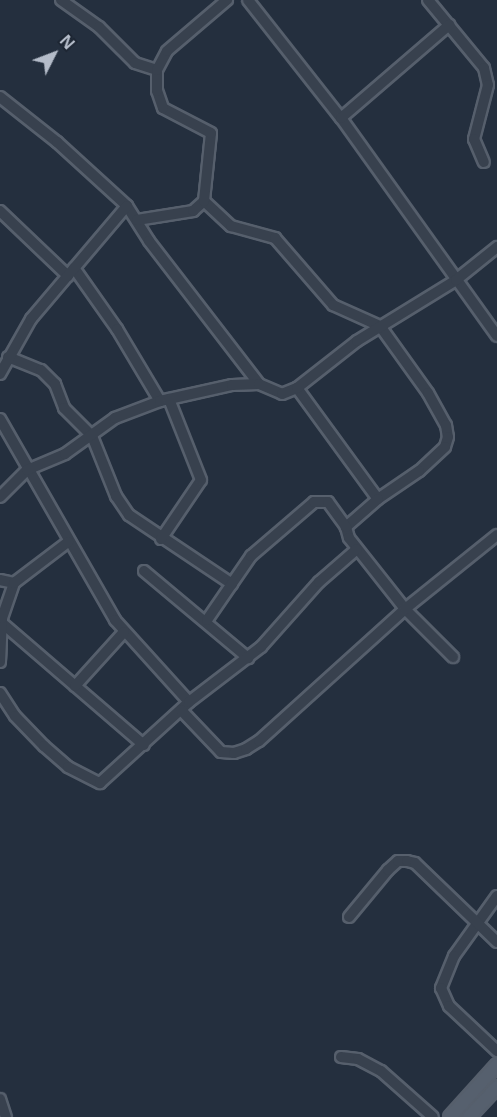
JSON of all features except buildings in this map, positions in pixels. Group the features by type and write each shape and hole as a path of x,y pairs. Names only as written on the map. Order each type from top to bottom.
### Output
{"main road":[{"path":"450,1117 497,1065"},
{"path":"469,1117 497,1087"}],"street":[{"path":"61,0 99,27 135,63 157,70"},
{"path":"137,220 193,211 204,201 211,134 163,108 156,91 157,70 167,51 227,0"},
{"path":"250,1 341,118 497,336"},
{"path":"431,1 484,68 488,85 474,139 484,162"},
{"path":"341,118 449,25"},
{"path":"0,97 57,142 127,206 155,250 259,384"},
{"path":"204,201 231,226 275,238 333,305 380,326 428,393 448,437 434,458 378,499 346,527"},
{"path":"0,374 31,320 127,206"},
{"path":"0,211 71,272 117,329 164,400 201,480 161,539"},
{"path":"0,497 27,470 65,454 115,418 164,400 232,385 259,384 282,394 297,388 380,326 456,280 497,247"},
{"path":"8,357 41,370 55,384 64,408 92,436 116,496 129,515 161,539 232,584"},
{"path":"297,388 378,499"},
{"path":"0,419 68,542 124,632 221,752 234,753 259,741 405,609 495,541"},
{"path":"207,620 263,543 314,502 328,502 346,527 357,549 405,609 453,657"},
{"path":"0,662 2,623 14,583 68,542"},
{"path":"0,693 44,746 93,783 108,779 185,706 248,658 319,582 357,549"},
{"path":"144,571 207,620 248,658"},
{"path":"0,580 14,583"},
{"path":"2,623 144,746"},
{"path":"75,686 124,632"},
{"path":"349,917 388,870 398,861 407,861 415,863 497,942"},
{"path":"497,896 454,956 441,988 449,1006 497,1051"},
{"path":"341,1057 358,1059 381,1071 433,1117"},
{"path":"0,1103 6,1117"}]}
